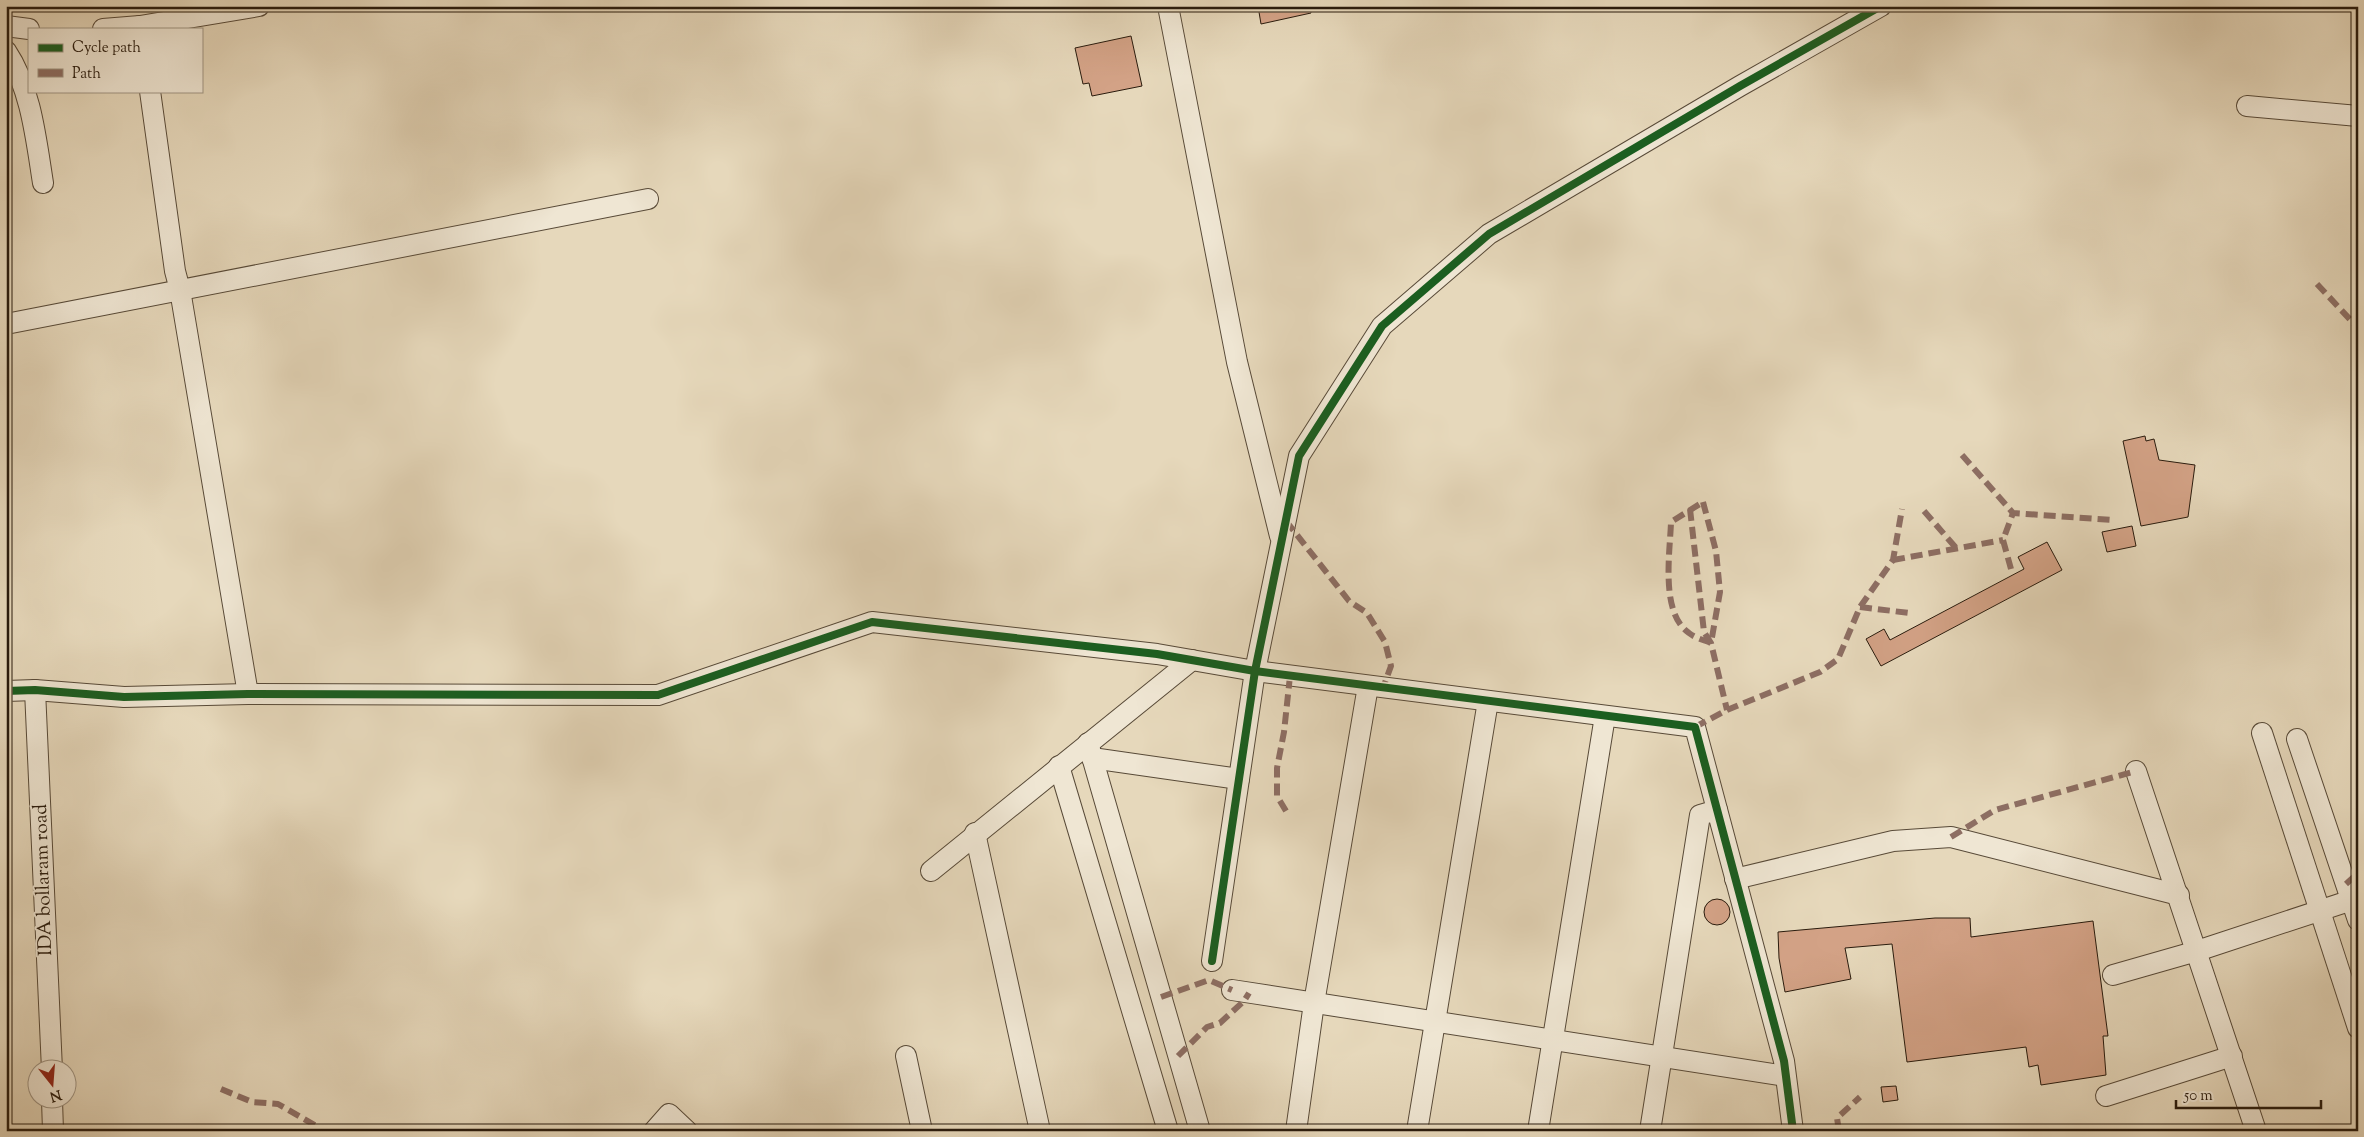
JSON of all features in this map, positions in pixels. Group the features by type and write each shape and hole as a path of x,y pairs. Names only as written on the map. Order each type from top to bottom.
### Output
{"street":[{"path":"141,28 259,6"},
{"path":"1168,6 1237,362 1281,542"},
{"path":"1212,961 1255,671 1299,456 1382,326 1489,234 1740,86 1881,6"},
{"path":"6,26 28,29"},
{"path":"6,51 25,92 37,141 43,183"},
{"path":"150,92 175,271 180,290 248,694"},
{"path":"2247,106 2358,116"},
{"path":"6,324 648,199"},
{"path":"6,691 36,690 124,696 248,694 658,695 872,622 1157,654 1255,671 1695,727 1784,1061 1793,1131"},
{"path":"931,871 1059,766 1090,750 1192,660"},
{"path":"1296,1131 1314,1003 1368,686"},
{"name":"IDA bollaram road","path":"36,690 52,1060"},
{"path":"1417,1131 1488,701"},
{"path":"1538,1131 1605,716"},
{"path":"2262,733 2318,911 2358,1028"},
{"path":"2297,739 2354,899 2358,920"},
{"path":"1090,750 1239,779"},
{"path":"1090,750 1200,1131"},
{"path":"1059,766 1168,1131"},
{"path":"2136,771 2198,951 2256,1131"},
{"path":"1650,1131 1700,815 1717,810"},
{"path":"976,833 1040,1131"},
{"path":"1735,879 1893,841 1951,837 2179,896"},
{"path":"2113,975 2198,951 2354,899"},
{"path":"1232,990 1786,1076"},
{"path":"906,1056 922,1131"},
{"path":"2106,1096 2232,1056"},
{"path":"52,1110 53,1131"},
{"path":"654,1131 669,1114 687,1131"}],"building":[{"path":"1258,6 1310,6 1311,13 1261,24"},
{"path":"1131,36 1142,86 1092,96 1089,83 1083,84 1075,48"},
{"path":"2145,436 2146,441 2154,439 2159,460 2195,465 2188,517 2141,526 2123,441"},
{"path":"2132,526 2136,546 2107,552 2102,532"},
{"path":"2047,542 2062,570 1881,666 1866,639 1884,629 1890,640 2024,569 2018,557"},
{"path":"1717,899 1726,903 1730,912 1726,921 1717,925 1708,921 1704,912 1708,903"},
{"path":"1935,918 1970,918 1971,937 2093,921 2108,1036 2103,1036 2106,1075 2041,1085 2038,1065 2029,1067 2026,1047 1907,1062 1892,944 1845,948 1851,979 1785,992 1779,958 1778,932"},
{"path":"1896,1086 1898,1100 1883,1102 1881,1087"}],"marked path":[{"path":"2317,284 2358,328"},
{"path":"1962,455 2013,513 2113,520"},
{"path":"1703,502 1716,551 1720,592 1711,643 1691,635 1680,624 1670,597 1669,582 1671,522 1703,502"},
{"path":"1690,509 1704,632 1711,643 1727,710"},
{"path":"1695,727 1727,710 1820,672 1838,659 1860,607 1893,560 1902,509"},
{"path":"1924,511 1957,549"},
{"path":"2011,569 2003,540 2013,513"},
{"path":"1286,521 1349,601 1367,613 1385,642 1391,666 1383,688"},
{"path":"1893,560 2003,540"},
{"path":"1860,607 1909,613"},
{"path":"1286,811 1277,796 1277,768 1284,732 1290,676"},
{"path":"1951,837 1995,810 2136,771"},
{"path":"2346,884 2358,873"},
{"path":"1161,997 1209,980 1232,990"},
{"path":"1178,1056 1207,1027 1220,1023 1244,1001 1249,993"},
{"path":"221,1089 252,1102 278,1104 325,1131"},
{"path":"1839,1131 1837,1118 1860,1097"}],"cycle path":[{"path":"1212,961 1255,671 1299,456 1382,326 1489,234 1740,86 1881,6"},
{"path":"6,691 35,690 124,697 248,694 658,695 872,622 1157,654 1255,671 1695,727 1784,1061 1793,1131"}]}
